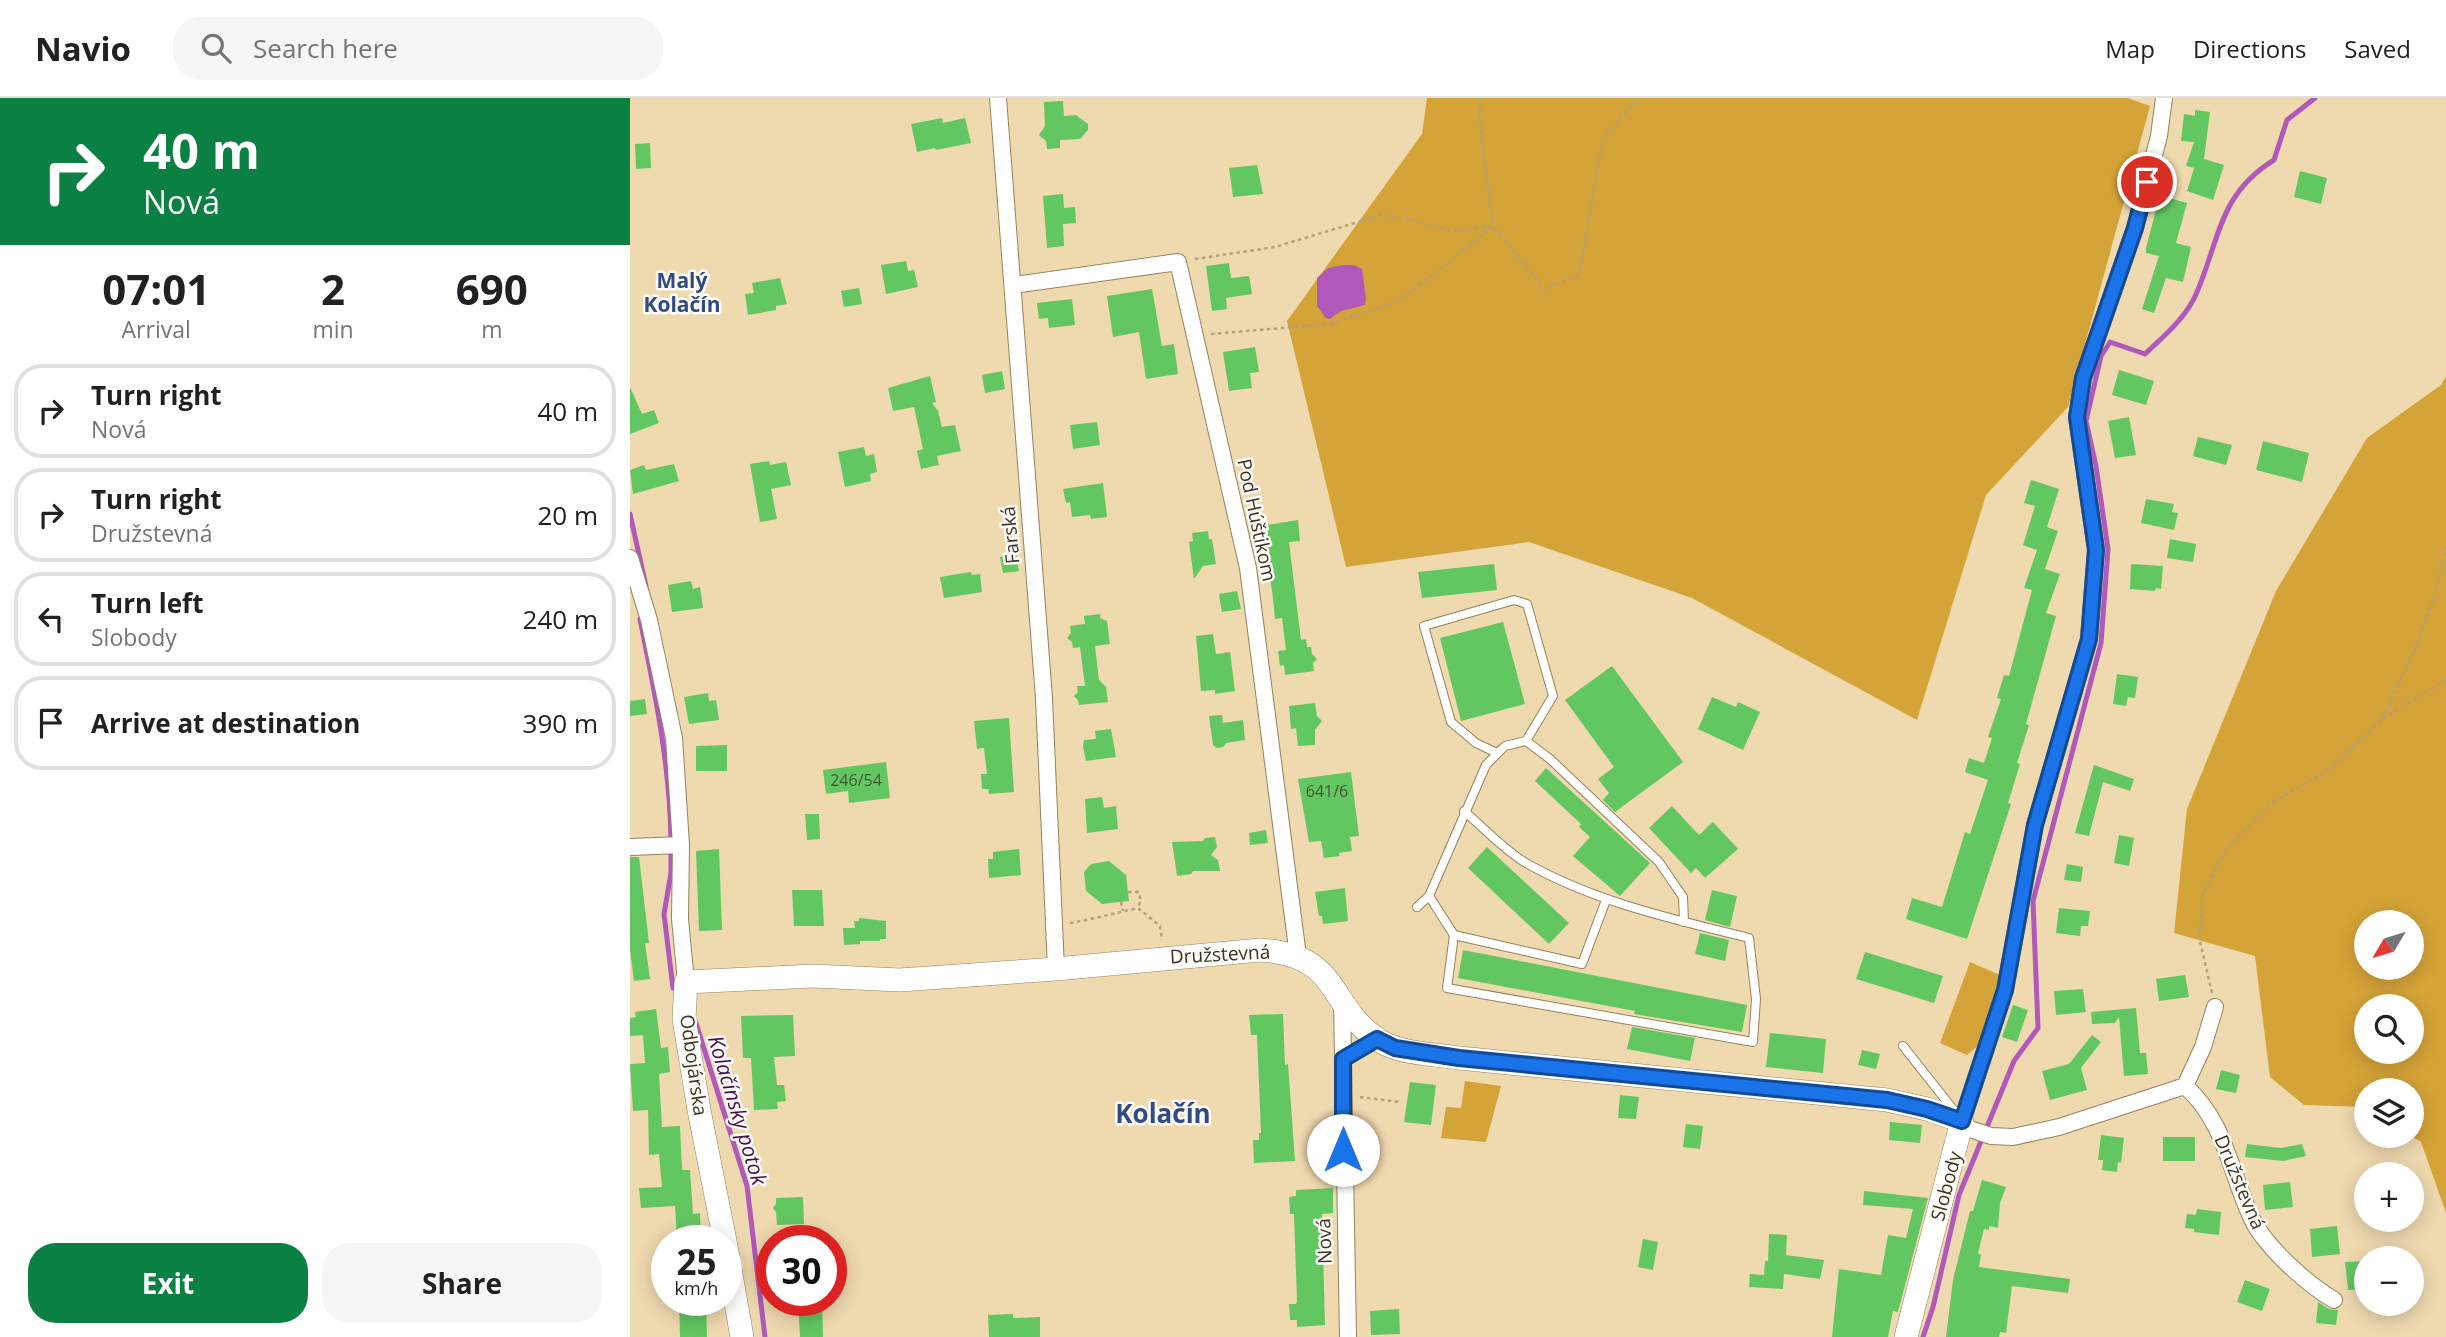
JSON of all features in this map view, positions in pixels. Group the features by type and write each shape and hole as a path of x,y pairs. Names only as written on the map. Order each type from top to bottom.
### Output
{"street":[{"name":"Farská","path":"998,98 1044,698 1056,969"},
{"name":"Slobody","path":"1906,1337 1973,1129 2005,990 2035,825 2089,639 2096,550 2077,417 2083,378 2135,228 2159,136 2164,98"},
{"path":"1014,285 1178,262"},
{"name":"Pod Húštikom","path":"1178,262 1248,568 1298,956"},
{"name":"Odbojárska","path":"630,558 649,621 674,738 681,845 680,919 686,982 686,1032 722,1225"},
{"path":"630,847 681,845"},
{"name":"Družstevná","path":"686,982 813,976 900,980 1260,950 1280,951 1298,956 1321,972 1360,1024 1377,1039 1395,1048 1459,1058 1887,1100 1927,1109 1973,1129 2014,1136 2059,1127 2185,1086 2199,1098 2214,1119 2253,1221 2263,1237 2312,1287 2333,1300"},
{"name":"Nová","path":"1342,1000 1348,1337"},
{"path":"2185,1086 2203,1047 2215,1007"},
{"path":"1343,1059 1377,1039"},
{"name":"Odbojárska","path":"738,1316 742,1337"}],"lane":[{"path":"1417,907 1429,896 1486,765 1505,746 1526,741 1553,696 1527,604 1514,600 1424,626 1451,722 1476,743 1497,753"},
{"path":"1526,741 1550,759 1659,862 1683,897 1684,922"},
{"path":"1429,896 1454,935 1447,988 1754,1042 1756,999 1749,938 1606,900 1524,862 1464,811"},
{"path":"1454,935 1582,964 1606,900"},
{"path":"1903,1046 1973,1129"}],"path":[{"path":"1481,98 1479,116 1493,226 1545,289 1579,275 1603,138 1638,98"},
{"path":"1178,262 1275,247 1381,215 1452,231 1493,226"},
{"path":"1194,336 1330,324 1396,302 1493,226"},
{"path":"2382,719 2414,652 2437,589 2446,547"},
{"path":"2215,1007 2199,937 2203,892 2225,851 2270,804 2331,768 2382,719 2446,680"},
{"path":"1128,891 1138,892 1141,900 1138,908"},
{"path":"1121,902 1123,911"},
{"path":"1053,925 1100,919 1138,908"},
{"path":"1138,908 1160,926 1162,943"},
{"path":"1343,1095 1400,1102"}],"shaded area":[{"path":"1427,98 2127,98 2150,106 2068,407 1986,495 1917,720 1692,598 1529,542 1346,567 1287,321 1422,134"},
{"path":"1354,265 1362,269 1365,305 1341,311 1330,319 1326,318 1317,306 1317,278 1328,268"},
{"path":"2446,376 2446,1213 2423,1148 2424,1078 2354,1078 2354,1107 2304,1105 2270,1077 2255,956 2174,933 2187,809 2276,591 2367,438 2441,385"},
{"path":"1970,962 2000,975 1980,1044 1967,1055 1940,1043"},
{"path":"1465,1081 1501,1086 1486,1142 1441,1138 1446,1107 1461,1108"}],"building":[{"path":"1063,101 1064,116 1076,115 1088,124 1088,130 1080,139 1060,140 1060,148 1047,149 1046,141 1039,135 1045,126 1044,102"},
{"path":"2195,110 2210,112 2204,159 2224,165 2213,200 2187,191 2194,168 2186,166 2194,142 2181,141 2184,114 2195,116"},
{"path":"942,118 943,123 965,118 971,143 917,152 911,124"},
{"path":"650,143 651,168 636,169 635,144"},
{"path":"1257,165 1263,194 1233,197 1229,168"},
{"path":"2300,171 2327,178 2321,204 2294,197"},
{"path":"1063,194 1064,208 1075,207 1076,223 1063,224 1064,246 1047,248 1043,196"},
{"path":"2162,196 2187,203 2176,243 2191,247 2183,282 2166,278 2154,313 2142,309 2159,256 2146,253 2146,248"},
{"path":"906,261 908,271 914,270 918,287 886,294 881,265"},
{"path":"1229,263 1231,278 1249,276 1252,294 1226,298 1227,309 1212,311 1206,266"},
{"path":"780,278 787,304 776,306 776,310 748,315 745,294 754,293 752,283"},
{"path":"859,288 862,304 844,307 841,291"},
{"path":"1152,289 1162,346 1174,344 1178,374 1146,379 1139,332 1113,337 1107,296"},
{"path":"1072,299 1075,325 1049,328 1048,318 1039,319 1037,303"},
{"path":"1255,347 1259,372 1250,373 1252,388 1229,391 1223,352"},
{"path":"2119,370 2154,381 2146,405 2112,395"},
{"path":"1002,371 1005,389 985,393 982,375"},
{"path":"930,376 936,402 932,403 938,411 942,427 955,425 961,451 937,456 939,465 921,469 917,451 923,449 914,407 893,411 888,388"},
{"path":"630,387 642,414 654,410 659,423 630,434"},
{"path":"2129,417 2136,455 2115,458 2108,421"},
{"path":"1097,422 1100,445 1073,449 1070,425"},
{"path":"2198,437 2232,445 2226,465 2193,456"},
{"path":"2263,441 2309,453 2302,482 2256,470"},
{"path":"864,447 866,456 874,454 877,472 870,474 871,481 845,487 838,452"},
{"path":"769,461 770,465 786,462 791,485 771,489 777,519 760,522 750,464"},
{"path":"674,464 679,481 633,494 630,470 644,465 646,470"},
{"path":"2031,480 2059,489 2047,527 2058,531 2045,569 2060,574 2046,613 2056,616 2026,724 2029,725 2008,803 2011,804 1967,939 1906,919 1912,898 1942,907 1965,832 1970,834 1988,780 1965,772 1969,758 1984,763 1992,738 1988,737 2001,699 1997,698 2004,675 2009,676 2032,590 2024,588 2037,550 2023,545 2035,506 2024,503"},
{"path":"1103,483 1107,517 1072,517 1070,502 1066,503 1063,489"},
{"path":"2146,499 2174,504 2172,512 2178,513 2174,530 2141,523"},
{"path":"1298,520 1300,541 1289,542 1301,640 1306,639 1307,647 1311,647 1312,654 1317,659 1313,663 1314,671 1285,675 1284,665 1280,666 1278,651 1286,650 1282,618 1275,619 1260,526"},
{"path":"1208,531 1216,564 1203,566 1194,579 1189,542 1193,541 1192,533"},
{"path":"2170,539 2196,544 2193,562 2167,558"},
{"path":"1016,554 1019,571 1003,573 1000,557"},
{"path":"1494,564 1497,590 1422,598 1418,572"},
{"path":"2131,564 2163,566 2161,589 2130,589"},
{"path":"971,572 972,575 980,574 982,592 944,598 940,577"},
{"path":"691,581 693,589 700,587 703,608 672,612 668,585"},
{"path":"1237,591 1241,609 1222,612 1219,594"},
{"path":"1100,614 1100,618 1107,621 1110,644 1095,646 1099,680 1106,687 1108,702 1079,705 1074,696 1078,692 1077,686 1085,686 1080,647 1073,648 1072,642 1067,638 1071,633 1070,626 1085,624 1084,616"},
{"path":"1503,622 1525,704 1461,721 1440,638"},
{"path":"1213,634 1216,654 1230,652 1235,691 1215,694 1215,690 1201,691 1196,636"},
{"path":"1612,666 1683,762 1615,812 1603,800 1609,793 1598,779 1614,767 1565,700"},
{"path":"2117,674 2138,677 2135,698 2128,697 2126,706 2113,704"},
{"path":"708,693 709,701 716,700 719,720 689,724 684,697"},
{"path":"1712,697 1736,707 1738,702 1760,712 1743,750 1698,729"},
{"path":"645,699 647,714 630,716 630,701"},
{"path":"1315,703 1317,716 1322,721 1315,730 1315,745 1298,746 1296,728 1291,729 1289,706"},
{"path":"1222,715 1223,723 1243,720 1245,740 1226,743 1217,748 1213,745 1209,716"},
{"path":"1009,718 1014,792 989,794 988,789 982,789 981,774 987,774 984,748 977,749 974,721"},
{"path":"1111,729 1116,757 1086,761 1084,740 1096,739 1095,731"},
{"path":"727,745 727,771 696,771 696,746"},
{"path":"886,762 890,798 849,803 848,791 826,794 823,770"},
{"path":"2094,765 2134,779 2130,791 2103,782 2089,836 2075,833"},
{"path":"1546,768 1650,863 1620,896 1573,856 1590,837 1579,827 1581,824 1535,781"},
{"path":"1351,772 1359,836 1350,837 1352,851 1324,858 1321,841 1309,842 1298,779"},
{"path":"1102,797 1104,808 1116,806 1118,829 1087,833 1085,799"},
{"path":"1672,806 1699,835 1713,822 1738,849 1705,878 1696,868 1691,873 1649,828"},
{"path":"805,814 819,814 820,839 807,840"},
{"path":"1266,830 1268,843 1250,845 1249,833"},
{"path":"2119,835 2134,838 2129,866 2114,863"},
{"path":"1215,837 1217,847 1211,855 1218,860 1220,871 1193,871 1191,874 1177,876 1172,842 1203,841 1205,838"},
{"path":"1487,847 1569,923 1549,944 1468,868"},
{"path":"719,849 722,930 699,931 696,851"},
{"path":"1019,849 1021,875 989,878 988,859 993,859 993,852"},
{"path":"630,857 639,857 649,943 645,943 650,979 634,981 630,950"},
{"path":"1109,861 1126,875 1129,901 1102,904 1086,891 1084,872 1091,864"},
{"path":"2067,864 2083,867 2081,882 2064,880"},
{"path":"1345,888 1348,921 1323,924 1315,892"},
{"path":"792,890 822,890 824,926 794,926"},
{"path":"1712,890 1737,896 1730,927 1705,920"},
{"path":"2059,908 2090,911 2088,926 2081,926 2080,936 2056,933"},
{"path":"859,918 886,921 886,939 844,945 843,928 855,928 854,921 859,921"},
{"path":"1700,933 1729,940 1725,961 1695,954"},
{"path":"1463,950 1747,1005 1742,1032 1634,1014 1635,1011 1458,978"},
{"path":"1865,952 1943,976 1934,1003 1856,979"},
{"path":"2185,975 2189,997 2159,1001 2156,979"},
{"path":"2083,989 2086,1012 2056,1015 2054,991"},
{"path":"2013,1005 2028,1010 2017,1042 2002,1037"},
{"path":"2136,1008 2140,1053 2146,1053 2148,1074 2124,1076 2119,1017 2115,1023 2092,1024 2091,1012"},
{"path":"656,1009 661,1048 668,1047 670,1072 659,1074 662,1127 680,1126 682,1170 690,1170 693,1214 700,1213 700,1225 676,1225 675,1206 641,1208 639,1188 662,1187 659,1154 649,1155 648,1110 633,1111 630,1064 645,1063 643,1035 630,1036 630,1018 636,1017 635,1012"},
{"path":"1283,1014 1285,1065 1288,1064 1295,1161 1254,1163 1253,1140 1259,1140 1261,1133 1257,1035 1251,1035 1249,1015"},
{"path":"793,1015 795,1056 774,1057 777,1085 784,1085 786,1101 777,1102 778,1109 754,1110 751,1058 743,1058 741,1016"},
{"path":"1632,1027 1695,1038 1690,1061 1627,1049"},
{"path":"1770,1033 1826,1039 1823,1073 1766,1067"},
{"path":"2092,1035 2101,1042 2081,1068 2087,1090 2050,1100 2042,1071 2069,1064"},
{"path":"1862,1050 1880,1054 1876,1069 1858,1065"},
{"path":"2221,1070 2240,1075 2236,1093 2216,1089"},
{"path":"1410,1082 1436,1085 1431,1125 1404,1122"},
{"path":"1620,1095 1639,1097 1636,1119 1618,1118"},
{"path":"1890,1122 1922,1125 1920,1143 1889,1140"},
{"path":"1686,1124 1703,1126 1700,1149 1683,1147"},
{"path":"2101,1135 2124,1138 2121,1163 2118,1162 2117,1172 2102,1170 2103,1160 2098,1160"},
{"path":"2163,1137 2195,1137 2195,1161 2163,1161"},
{"path":"2247,1144 2281,1148 2302,1144 2306,1156 2283,1161 2245,1157"},
{"path":"1982,1180 2006,1187 2000,1203 1998,1228 1989,1226 1989,1230 1984,1229 1978,1253 1981,1255 1979,1267 2070,1279 2068,1293 2012,1286 2006,1333 2000,1332 1999,1337 1946,1337 1953,1280 1970,1211 1973,1211"},
{"path":"2290,1182 2293,1207 2265,1210 2263,1185"},
{"path":"1333,1188 1333,1213 1322,1214 1325,1325 1297,1327 1297,1320 1290,1320 1289,1304 1296,1304 1297,1301 1294,1214 1290,1214 1289,1197 1296,1196 1296,1190"},
{"path":"1864,1191 1928,1198 1898,1312 1893,1311 1888,1337 1832,1337 1839,1269 1881,1275 1888,1235 1906,1238 1913,1209 1863,1205"},
{"path":"803,1197 804,1224 777,1225 773,1208 776,1198"},
{"path":"2197,1209 2221,1212 2219,1235 2194,1232 2194,1229 2185,1228 2187,1214 2196,1215"},
{"path":"2337,1226 2340,1254 2312,1257 2310,1229"},
{"path":"1769,1234 1787,1235 1786,1255 1824,1260 1820,1279 1784,1274 1783,1289 1749,1287 1750,1274 1764,1275 1765,1261 1768,1261"},
{"path":"1643,1239 1658,1242 1653,1270 1638,1267"},
{"path":"2345,1262 2354,1262 2354,1290 2348,1290"},
{"path":"2245,1280 2270,1289 2262,1311 2237,1302"},
{"path":"2318,1302 2329,1309 2338,1310 2336,1325 2316,1323"},
{"path":"1399,1309 1400,1334 1371,1335 1370,1311"},
{"path":"1013,1314 1013,1318 1040,1317 1040,1337 989,1337 988,1315"},
{"path":"679,1316 706,1316 707,1337 680,1337"},
{"path":"799,1316 822,1316 823,1337 800,1337"}],"waterway":[{"path":"1923,1337 1933,1307 1959,1195 2014,1061 2038,1028 2033,901 2101,643 2108,549 2096,466 2086,421 2101,356 2110,342 2145,354 2181,318 2197,292 2232,202 2242,187 2274,160 2287,120 2315,98"},
{"name":"Kolačínsky potok","path":"630,514 646,586"},
{"name":"Kolačínsky potok","path":"640,619 665,757 671,841"},
{"name":"Kolačínsky potok","path":"671,853 671,873 664,914 673,988"},
{"name":"Kolačínsky potok","path":"695,1020 747,1186 765,1337"}],"district":[{"name":"Malý Kolačín","path":"682,292"},
{"name":"Kolačín","path":"1163,1113"}],"route":[{"path":"1343,1150 1343,1059 1377,1039 1395,1048 1459,1058 1887,1100 1927,1109 1962,1121 2005,990 2035,825 2089,639 2096,550 2077,417 2083,378 2135,228 2147,182"}]}
